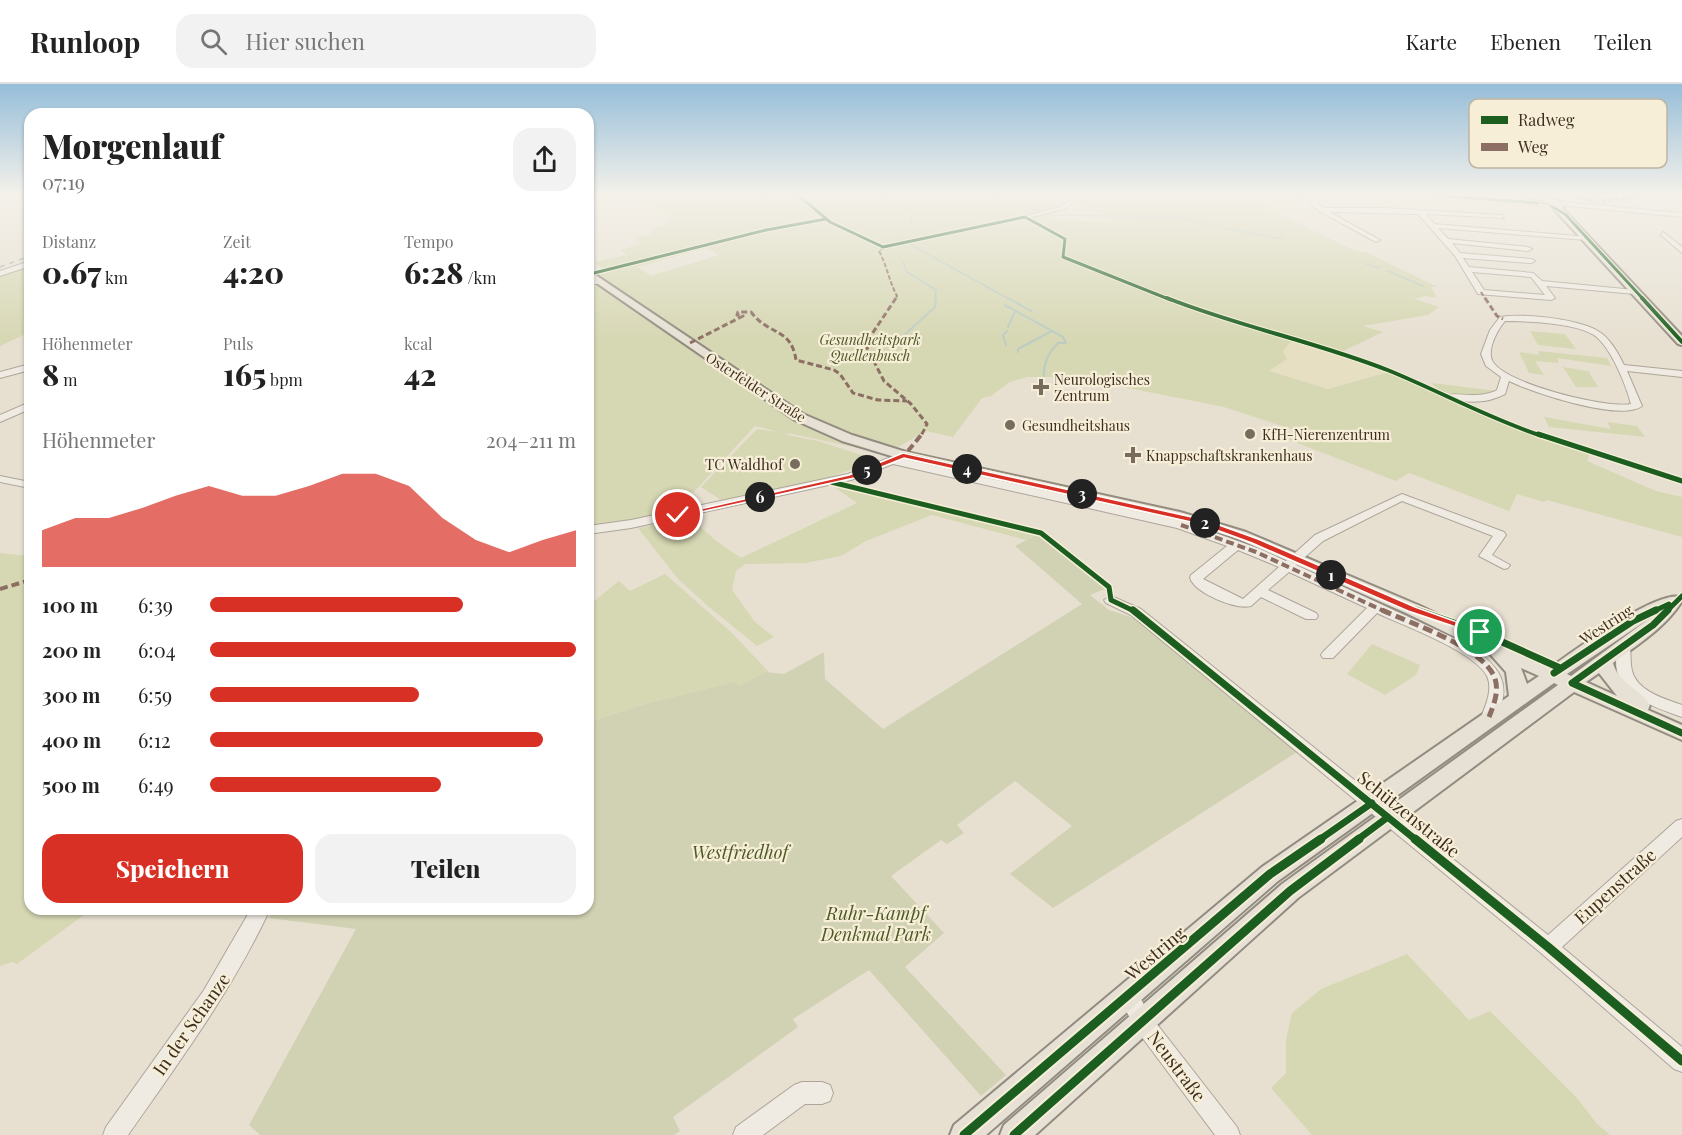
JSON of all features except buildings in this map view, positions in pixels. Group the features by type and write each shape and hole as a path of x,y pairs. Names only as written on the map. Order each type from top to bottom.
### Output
{"main road":[{"path":"1591,243 1682,342"},
{"name":"Osterfelder Straße","path":"594,278 799,417 847,438 897,458 1241,535 1292,563 1412,609 1480,632 1682,733"},
{"name":"Westring","path":"964,1135 1270,874 1380,810 1576,681 1653,624 1678,599"},
{"name":"Westring","path":"1014,1135 1380,810 1489,717 1640,617 1678,599"},
{"name":"Osterfelder Straße","path":"1412,609 1462,634 1557,671"},
{"path":"1487,644 1504,658 1515,672 1520,688 1518,699"},
{"path":"1604,661 1611,680 1641,705"},
{"name":"Osterfelder Straße","path":"1576,681 1682,723"}],"street":[{"path":"1449,243 1481,292 1551,298 1535,276 1530,274 1467,268"},
{"path":"1468,243 1528,249"},
{"path":"1458,255 1532,261"},
{"path":"0,274 24,265"},
{"path":"1540,283 1635,292"},
{"path":"1503,319 1568,325 1590,330 1601,337 1619,367 1636,404 1633,408 1622,409 1577,401 1505,378 1489,365 1486,356 1492,336 1503,319"},
{"path":"1619,367 1682,374"},
{"path":"0,375 24,369"},
{"path":"1449,396 1479,400 1494,397 1502,392 1505,378"},
{"path":"0,419 24,408"},
{"path":"594,529 678,515 831,482 851,477 897,458"},
{"path":"0,479 24,484"},
{"path":"1236,545 1196,578 1198,583 1237,603 1246,603 1261,592 1318,538 1402,497 1500,535 1485,556 1504,565"},
{"name":"Osterfelder Straße","path":"1179,520 1236,545 1292,563 1376,607 1464,648 1493,674 1497,682 1498,694 1489,717"},
{"path":"1261,592 1311,616"},
{"name":"Schützenstraße","path":"1111,600 1136,612 1548,947 1682,1061"},
{"path":"1328,655 1376,607"},
{"name":"Osterfelder Straße","path":"1438,635 1462,634"},
{"path":"1623,646 1626,677 1635,687 1682,711"},
{"name":"Eupenstraße","path":"1548,947 1682,826"},
{"name":"In der Schanze","path":"114,1135 224,980 258,915"},
{"name":"Neustraße","path":"1128,995 1142,1021 1229,1135"},
{"path":"744,1135 802,1093 822,1093"}],"shaded area":[{"path":"1292,340 1317,346 1389,372 1328,389 1268,371 1287,359 1283,351"}],"green space":[{"name":"Gesundheitspark Quellenbusch","path":"1339,243 1356,251 1366,252 1437,287 1431,287 1437,298 1425,296 1414,299 1439,307 1428,315 1363,326 1383,332 1337,354 1292,340 1283,351 1287,359 1269,371 1328,389 1389,372 1503,424 1591,452 1587,461 1656,491 1682,497 1682,537 1517,494 1509,511 1409,473 1396,481 1282,437 1303,433 1224,407 1073,377 1028,377 1010,382 991,396 982,398 953,437 926,431 886,454 788,433 787,435 818,441 874,459 819,480 721,500 701,487 757,429 779,432 755,426 678,509 623,523 594,525 594,286 611,284 594,283 594,269 603,269 594,262 627,255 620,250 641,244","holes":["707,248 719,255 651,276 637,267"]},
{"path":"24,266 24,335 0,346 0,275"},
{"path":"1530,331 1565,334 1576,349 1538,345"},
{"path":"1538,351 1607,358 1611,366 1557,358 1559,363 1535,361 1544,375 1529,373 1519,352 1539,355"},
{"path":"1563,367 1592,372 1589,372 1598,387 1576,387"},
{"path":"1432,383 1497,391 1483,396 1463,396 1444,392"},
{"path":"1544,417 1611,429 1607,422 1637,426 1645,437 1549,427"},
{"path":"834,487 1038,534 1026,540 932,515 866,541 841,556 805,563 745,564 736,571 732,590 755,622 774,637 757,646 678,579 638,528 699,516 693,520 715,540 741,558 857,503"},
{"name":"Westfriedhof","path":"1038,534 1107,588 1090,595 1109,610 1134,618 1297,752 1053,908 1010,874 1072,826 1015,781 957,825 964,833 947,844 941,840 891,876 944,933 905,967 1006,1075 981,1096 869,970 793,1019 798,1027 673,1117 680,1131 674,1135 260,1135 249,1125 356,929 269,918 270,915 594,915 594,720 649,703 734,682 740,686 765,672 784,674 824,652 825,679 883,729 1082,604 1015,546"},
{"path":"0,553 24,555 24,915 84,915 17,964 12,962 0,966"},
{"path":"665,574 732,633 770,673 765,672 740,686 734,682 649,703 594,720 594,601 619,581 630,591"},
{"path":"1372,644 1420,665 1416,675 1385,695 1347,674"},
{"path":"1547,684 1551,686 1516,711 1491,736 1406,797 1403,795 1443,766 1465,744"},
{"path":"1407,954 1469,1020 1490,1011 1577,1098 1597,1124 1610,1135 1312,1135 1271,1088 1286,1073 1286,1040 1292,1013 1321,989"}],"waterway":[{"path":"907,243 1011,300"},
{"path":"901,258 907,272 936,290 935,300"},
{"path":"1366,264 1380,268"},
{"path":"1388,271 1423,286"},
{"path":"890,348 935,307 936,298"},
{"path":"1008,298 1031,311"},
{"path":"1005,305 1063,337 1066,343 1058,343 1051,351 1045,363 1044,377"},
{"path":"1008,327 1015,311"},
{"path":"1006,345 1003,335 1007,331"},
{"path":"1018,352 1018,349 1052,331"}],"railway":[{"path":"0,267 24,258"}],"marked path":[{"path":"884,247 879,251 888,267 888,278 897,296 872,334 867,348 884,381 911,404 927,424 908,451"},
{"path":"1481,292 1497,316 1503,319"},
{"path":"690,343 743,316 737,315 738,312 751,312 759,323 787,338 794,346 796,360 834,370 840,374 853,393 878,400 907,401"},
{"path":"1181,525 1256,552 1464,648 1484,663 1497,685 1489,717"},
{"path":"0,589 24,582"}],"cycle path":[{"path":"594,273 714,243"},
{"path":"875,243 883,247 902,243"},
{"path":"1065,243 1063,257 1206,314 1316,345 1390,371 1509,425 1682,481"},
{"path":"1592,243 1682,342"},
{"path":"903,455 1202,522 1255,541 1412,609 1480,632 1560,668"},
{"path":"831,482 1041,533 1109,587 1111,600 1136,612 1548,947 1682,1061"},
{"path":"1682,596 1653,625 1572,683 1682,733"},
{"path":"1554,673 1633,621 1669,604"},
{"path":"964,1135 1270,874 1372,803"},
{"path":"1014,1135 1290,891 1388,817"}],"place":[{"name":"Neurologisches Zentrum","path":"1041,387"},
{"name":"Gesundheitshaus","path":"1010,425"},
{"name":"KfH-Nierenzentrum","path":"1250,434"},
{"name":"Knappschaftskrankenhaus","path":"1133,455"},
{"name":"TC Waldhof","path":"795,464"}],"route":[{"path":"678,515 851,477 903,455 1114,500 1202,522 1255,541 1412,609 1480,632"}],"park label":[{"name":"Ruhr-Kampf Denkmal Park","path":"876,923"}]}
